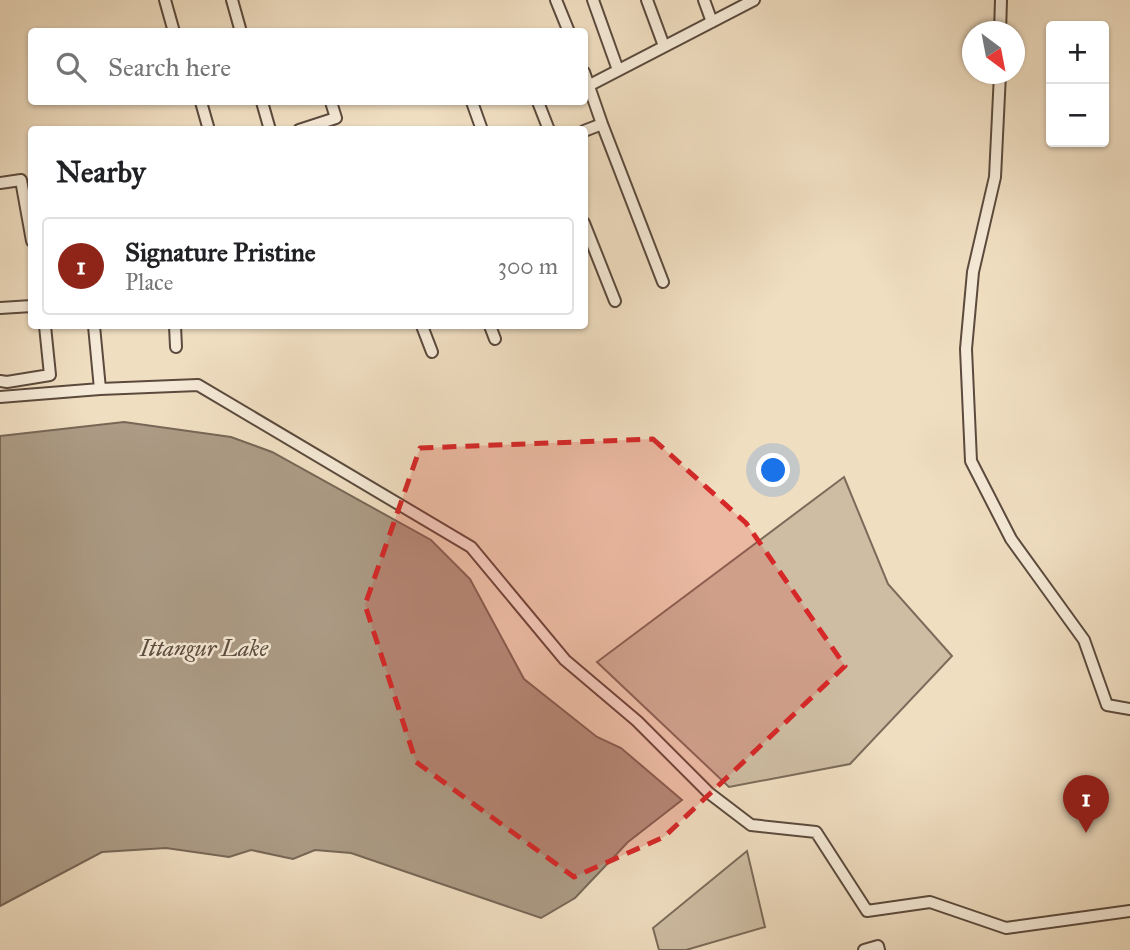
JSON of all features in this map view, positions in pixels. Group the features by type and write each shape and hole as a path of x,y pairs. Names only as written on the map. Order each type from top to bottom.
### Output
{"street":[{"path":"164,0 173,28"},
{"path":"232,0 240,28"},
{"path":"556,0 567,28"},
{"path":"593,0 618,70"},
{"path":"648,0 664,47"},
{"path":"704,0 712,22"},
{"path":"590,85 754,0"},
{"path":"1000,21 1001,0"},
{"path":"588,81 663,282"},
{"path":"1000,84 995,177 973,272 966,349 971,461 1011,539 1083,640 1107,705 1130,709"},
{"path":"202,105 208,126"},
{"path":"263,105 269,126"},
{"path":"309,126 337,118 332,105"},
{"path":"473,105 481,126"},
{"path":"539,105 547,126"},
{"path":"588,129 602,124"},
{"path":"0,183 21,180 28,219"},
{"path":"588,233 615,301"},
{"path":"0,309 28,306"},
{"path":"0,381 50,374 45,329"},
{"path":"94,329 100,389"},
{"path":"175,329 176,347"},
{"path":"423,329 432,352"},
{"path":"491,329 495,340"},
{"path":"0,397 198,385 471,547 565,660 637,721 709,793 751,825 816,832 867,911 930,902 1006,928 1130,911"},
{"path":"864,950 878,946 879,950"}],"highlighted area":[{"path":"653,439 746,523 845,666 664,837 574,877 416,762 365,605 420,448"}],"shaded area":[{"path":"844,477 888,584 952,656 850,764 729,787 597,662"},
{"path":"747,851 765,927 686,950 659,950 653,928"}],"water":[{"name":"Ittangur Lake","path":"124,422 231,437 272,452 431,540 470,579 524,679 597,737 621,748 682,800 628,842 575,898 541,918 351,853 315,850 293,859 251,850 229,857 166,848 102,852 0,906 0,436"}],"place":[{"name":"Signature Pristine","path":"1086,833"}]}
